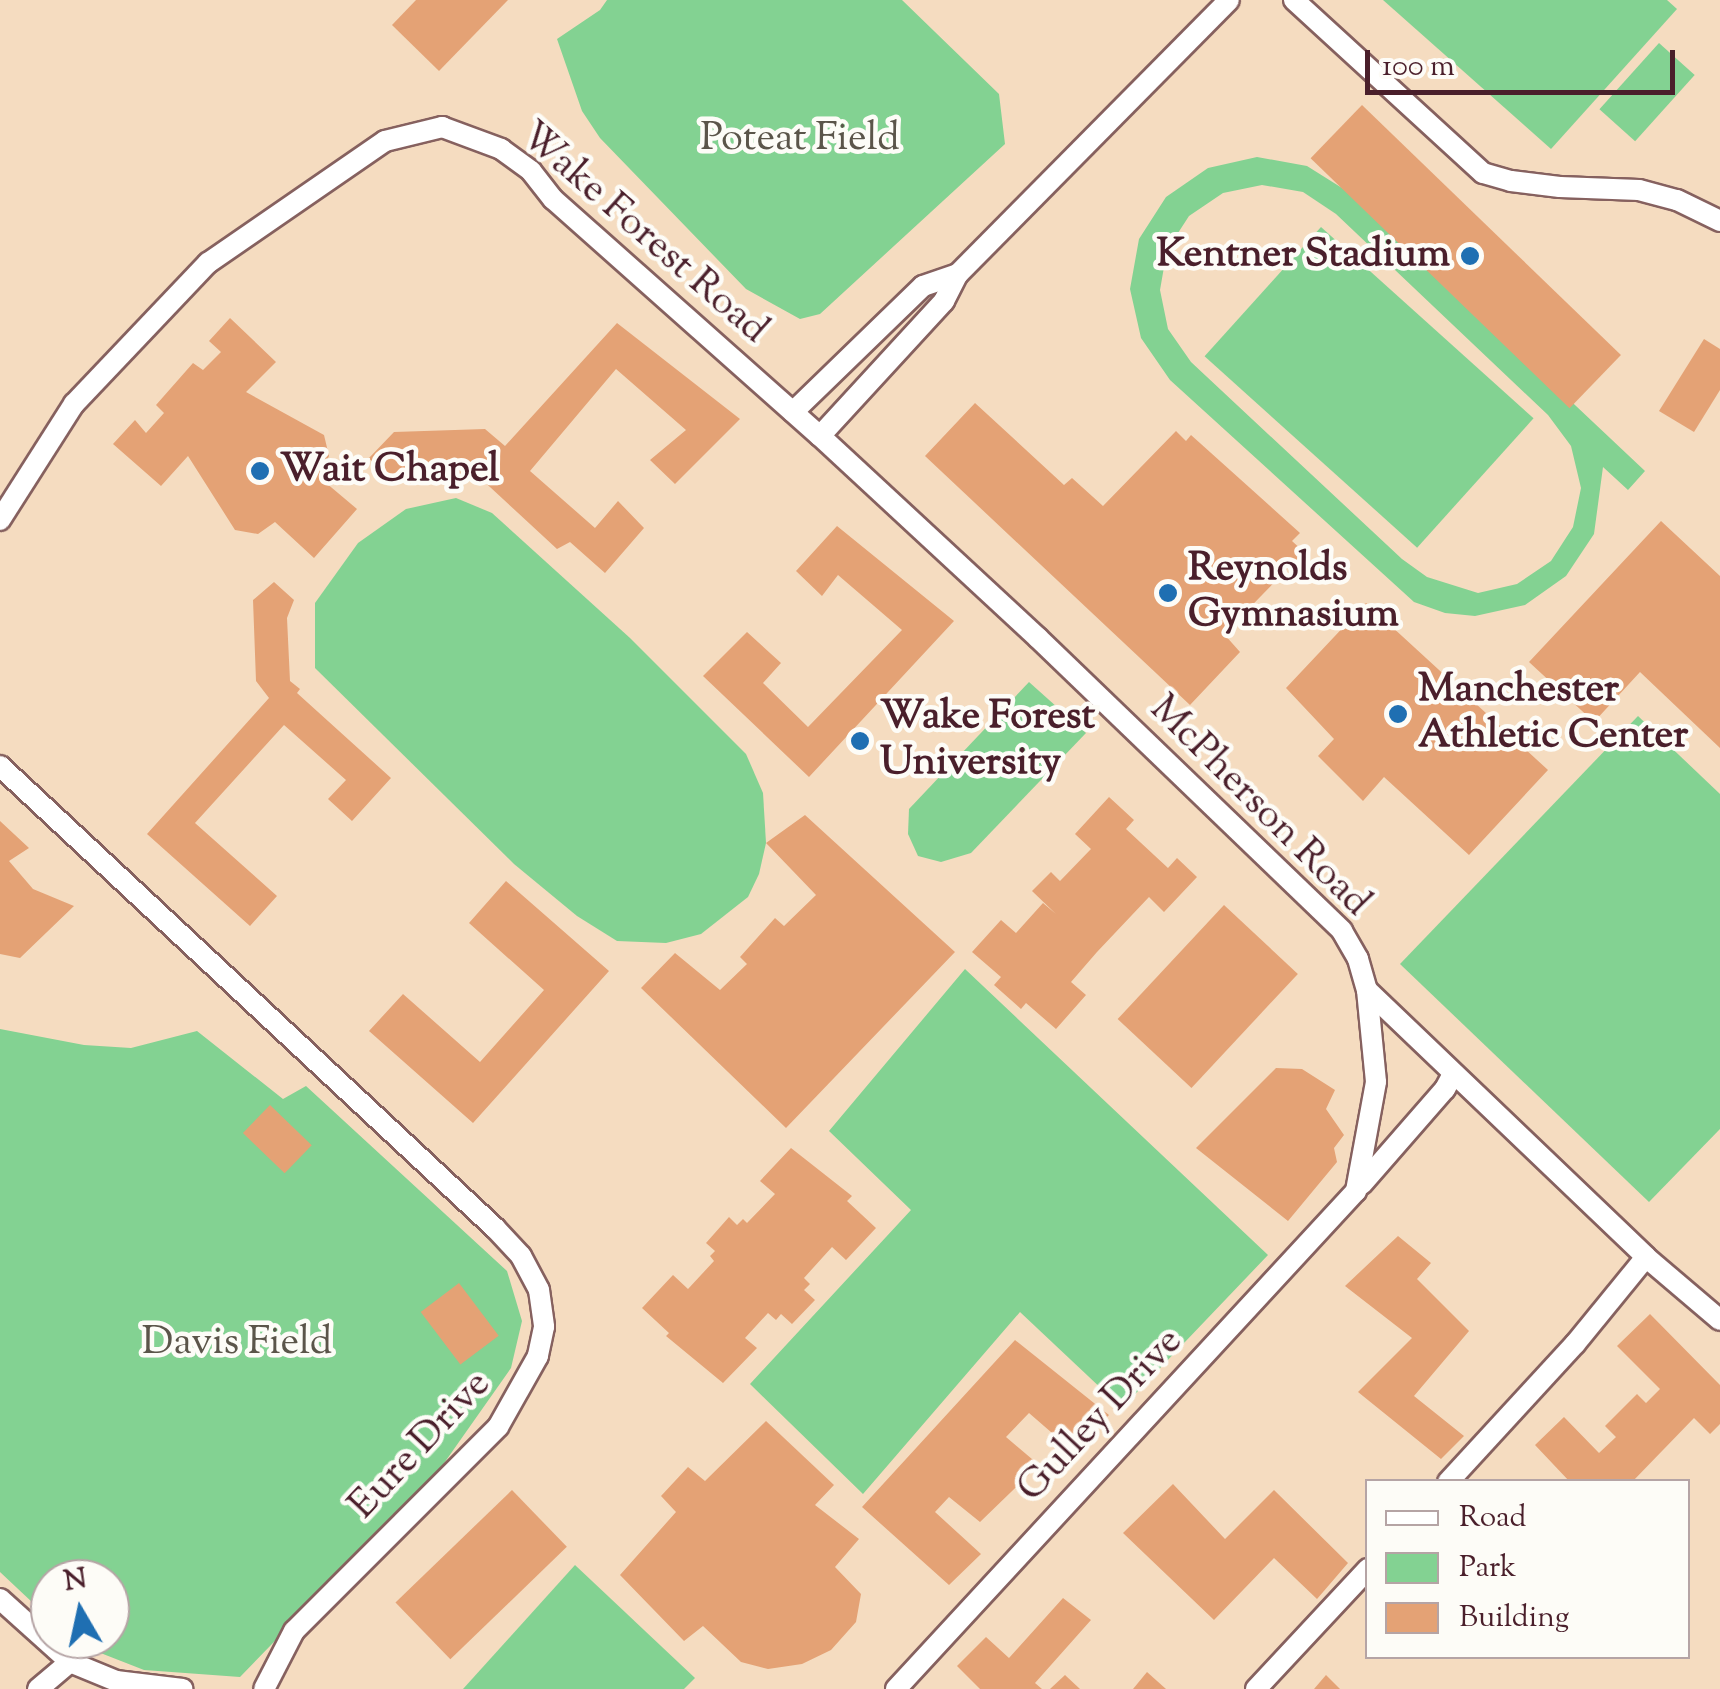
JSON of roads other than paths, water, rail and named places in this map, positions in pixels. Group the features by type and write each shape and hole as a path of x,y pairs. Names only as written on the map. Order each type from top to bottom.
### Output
{"street":[{"path":"820,436 944,302 958,274 1229,0"},
{"path":"1294,0 1483,172 1510,182 1659,194 1720,221"},
{"name":"Wake Forest Road","path":"0,520 74,404 208,263 385,141 442,127 501,149 532,171 553,199 820,436"},
{"path":"793,412 923,286 958,274"},
{"name":"McPherson Road","path":"820,436 1236,824 1342,931 1358,960 1367,990 1646,1258 1720,1320"},
{"name":"Eure Drive","path":"0,766 280,1025 521,1256 539,1290 544,1327 530,1374 498,1427 294,1631 264,1689"},
{"path":"1356,1191 1376,1082 1367,990"},
{"name":"Gulley Drive","path":"896,1689 1356,1191 1445,1089 1452,1074"},
{"path":"1451,1479 1575,1344 1646,1258"},
{"path":"1256,1689 1365,1572"},
{"path":"0,1599 70,1662 116,1681 184,1689"},
{"path":"38,1689 70,1662"}],"place":[{"name":"Kentner Stadium","path":"1470,256"},
{"name":"Wait Chapel","path":"260,471"},
{"name":"Reynolds Gymnasium","path":"1168,593"},
{"name":"Manchester Athletic Center","path":"1398,714"},
{"name":"Wake Forest University","path":"860,741"}],"park label":[{"name":"Poteat Field","path":"800,140"},
{"name":"Davis Field","path":"237,1344"}]}
